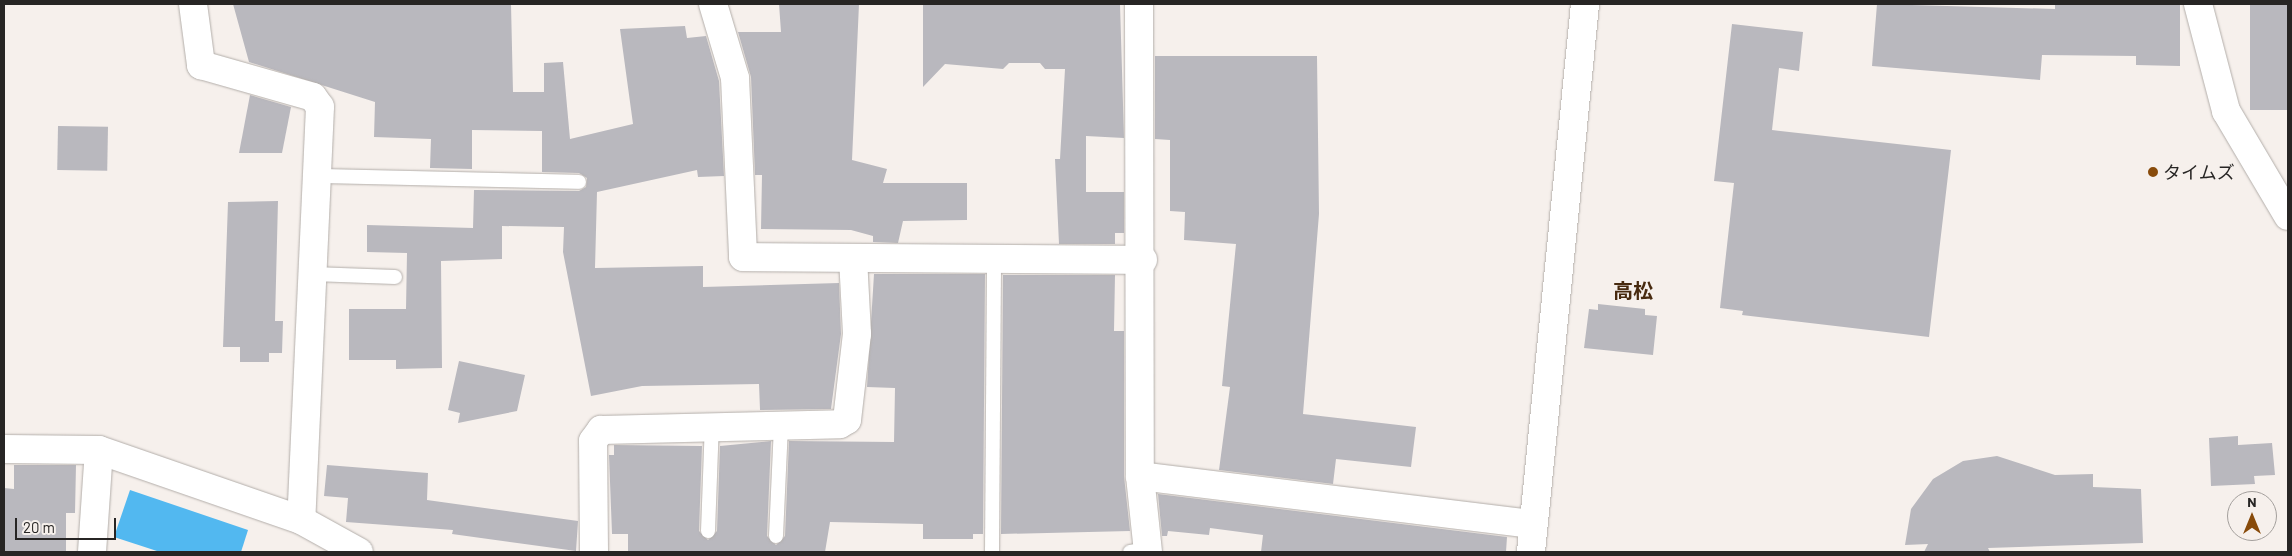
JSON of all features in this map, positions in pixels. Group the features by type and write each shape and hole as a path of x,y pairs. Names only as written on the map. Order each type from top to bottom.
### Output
{"street":[{"path":"193,4 201,65 319,100 318,176 301,520"},
{"path":"713,4 735,78 743,257 994,256 1142,260"},
{"path":"1139,4 1142,260 1141,551"},
{"path":"1531,552 1585,4"},
{"path":"2198,4 2226,111 2288,216"},
{"path":"594,552 596,434 601,430 712,424 840,424 850,414 857,334 853,258"},
{"path":"4,448 99,450 301,520 359,552"},
{"path":"92,552 99,450"},
{"path":"1140,476 1533,524"}],"lane":[{"path":"318,176 579,182"},
{"path":"992,552 994,256"},
{"path":"313,274 395,277"},
{"path":"708,531 712,424"},
{"path":"776,536 781,424"}],"water":[{"path":"130,490 248,530 241,552 160,552 114,537"}],"building":[{"path":"233,4 511,4 513,92 544,92 544,63 563,62 570,139 633,124 620,29 685,26 687,38 706,36 719,81 724,176 698,177 697,170 597,192 595,268 703,266 703,287 839,283 841,334 831,409 760,410 759,384 642,386 591,396 563,252 564,227 502,226 502,259 441,261 442,368 396,369 396,360 349,360 349,309 406,309 407,253 367,252 367,225 473,228 474,190 579,191 586,187 587,178 579,173 542,172 542,131 472,130 472,169 430,168 431,139 374,137 375,102 249,62"},
{"path":"779,4 859,4 852,160 887,169 883,183 967,183 967,220 903,221 898,243 873,242 873,236 851,230 761,229 762,175 755,175 751,77 738,32 781,32"},
{"path":"923,4 1120,4 1124,138 1086,136 1086,192 1124,192 1124,233 1115,233 1115,244 1059,244 1055,159 1060,159 1065,69 1045,69 1040,63 1009,63 1003,69 945,64 923,87"},
{"path":"1877,4 2055,9 2055,4 2180,4 2180,66 2136,65 2136,56 2042,55 2040,80 1872,66"},
{"path":"2250,4 2288,4 2288,110 2250,110"},
{"path":"1732,24 1803,32 1799,71 1779,68 1772,130 1951,150 1929,337 1742,315 1743,311 1720,308 1734,183 1714,181"},
{"path":"1155,56 1317,56 1319,214 1303,414 1416,427 1411,467 1336,459 1333,484 1219,470 1230,387 1222,386 1236,244 1184,240 1185,212 1170,211 1170,140 1155,139"},
{"path":"250,95 291,107 282,153 239,153"},
{"path":"58,126 108,127 107,171 57,170"},
{"path":"278,201 275,321 283,321 282,353 269,353 269,362 240,362 240,347 223,347 228,202"},
{"path":"874,274 985,274 983,534 973,534 973,539 923,539 923,524 830,522 825,552 628,552 628,534 612,534 609,455 614,455 614,445 702,446 699,531 708,540 717,531 720,446 771,441 767,536 776,545 785,536 789,441 894,442 895,388 867,387"},
{"path":"1003,275 1115,275 1114,331 1124,331 1124,476 1130,531 1001,534"},
{"path":"1598,304 1645,309 1645,315 1657,316 1653,355 1584,348 1589,309 1598,310"},
{"path":"459,361 525,375 517,411 458,423 460,413 448,410"},
{"path":"2238,436 2238,445 2272,443 2275,475 2254,476 2255,484 2211,486 2209,438"},
{"path":"1997,456 2055,475 2093,474 2093,487 2141,489 2143,543 1988,548 1990,552 1924,552 1928,544 1905,545 1911,509 1933,479 1963,461"},
{"path":"14,465 76,465 75,513 66,513 66,552 4,552 4,488 14,489"},
{"path":"327,465 428,473 427,500 578,521 576,551 452,534 453,530 346,522 348,498 324,496"},
{"path":"1158,494 1507,537 1506,552 1261,552 1263,535 1210,528 1209,535 1168,531 1167,536 1162,536"}],"place":[{"name":"タイムズ","path":"2153,172"}],"district":[{"name":"高松","path":"1633,290"}]}
